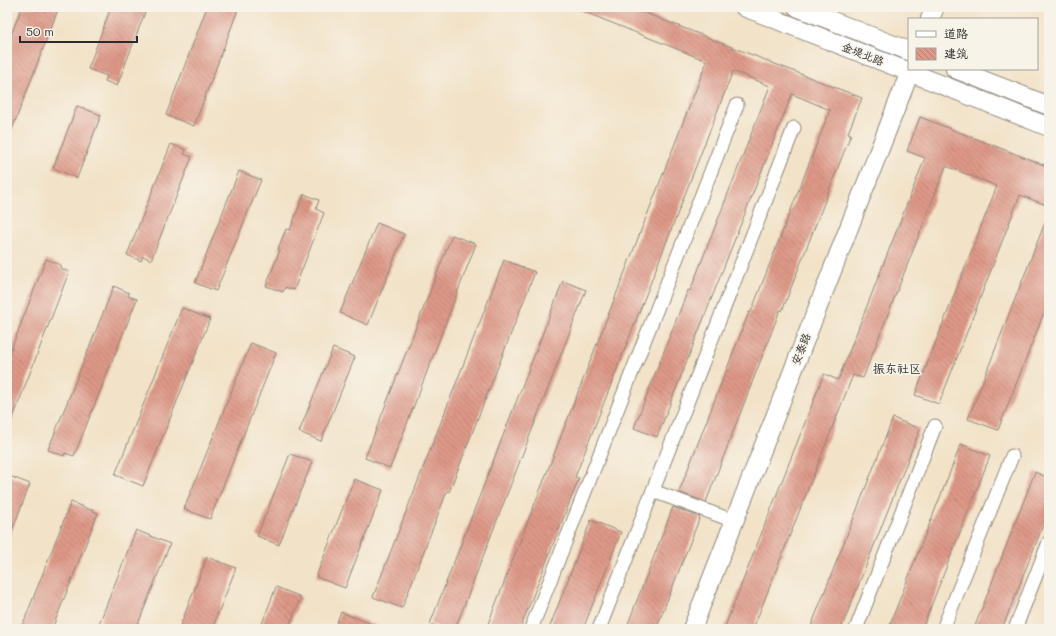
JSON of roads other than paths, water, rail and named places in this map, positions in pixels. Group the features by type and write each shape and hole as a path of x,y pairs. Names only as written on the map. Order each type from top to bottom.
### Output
{"street":[{"name":"金堤北路","path":"744,7 908,69"},
{"name":"金堤北路","path":"797,7 908,51"},
{"path":"930,18 935,7"},
{"name":"金堤北路","path":"910,70 1049,127"},
{"name":"安泰路","path":"692,629 910,70"},
{"path":"958,70 1049,106"},
{"path":"531,629 738,105"},
{"path":"599,629 794,128"},
{"path":"856,629 935,426"},
{"path":"943,629 1012,456"},
{"path":"653,490 734,521"},
{"path":"1015,629 1049,542"}],"district":[{"name":"振东社区","path":"897,369"}]}
